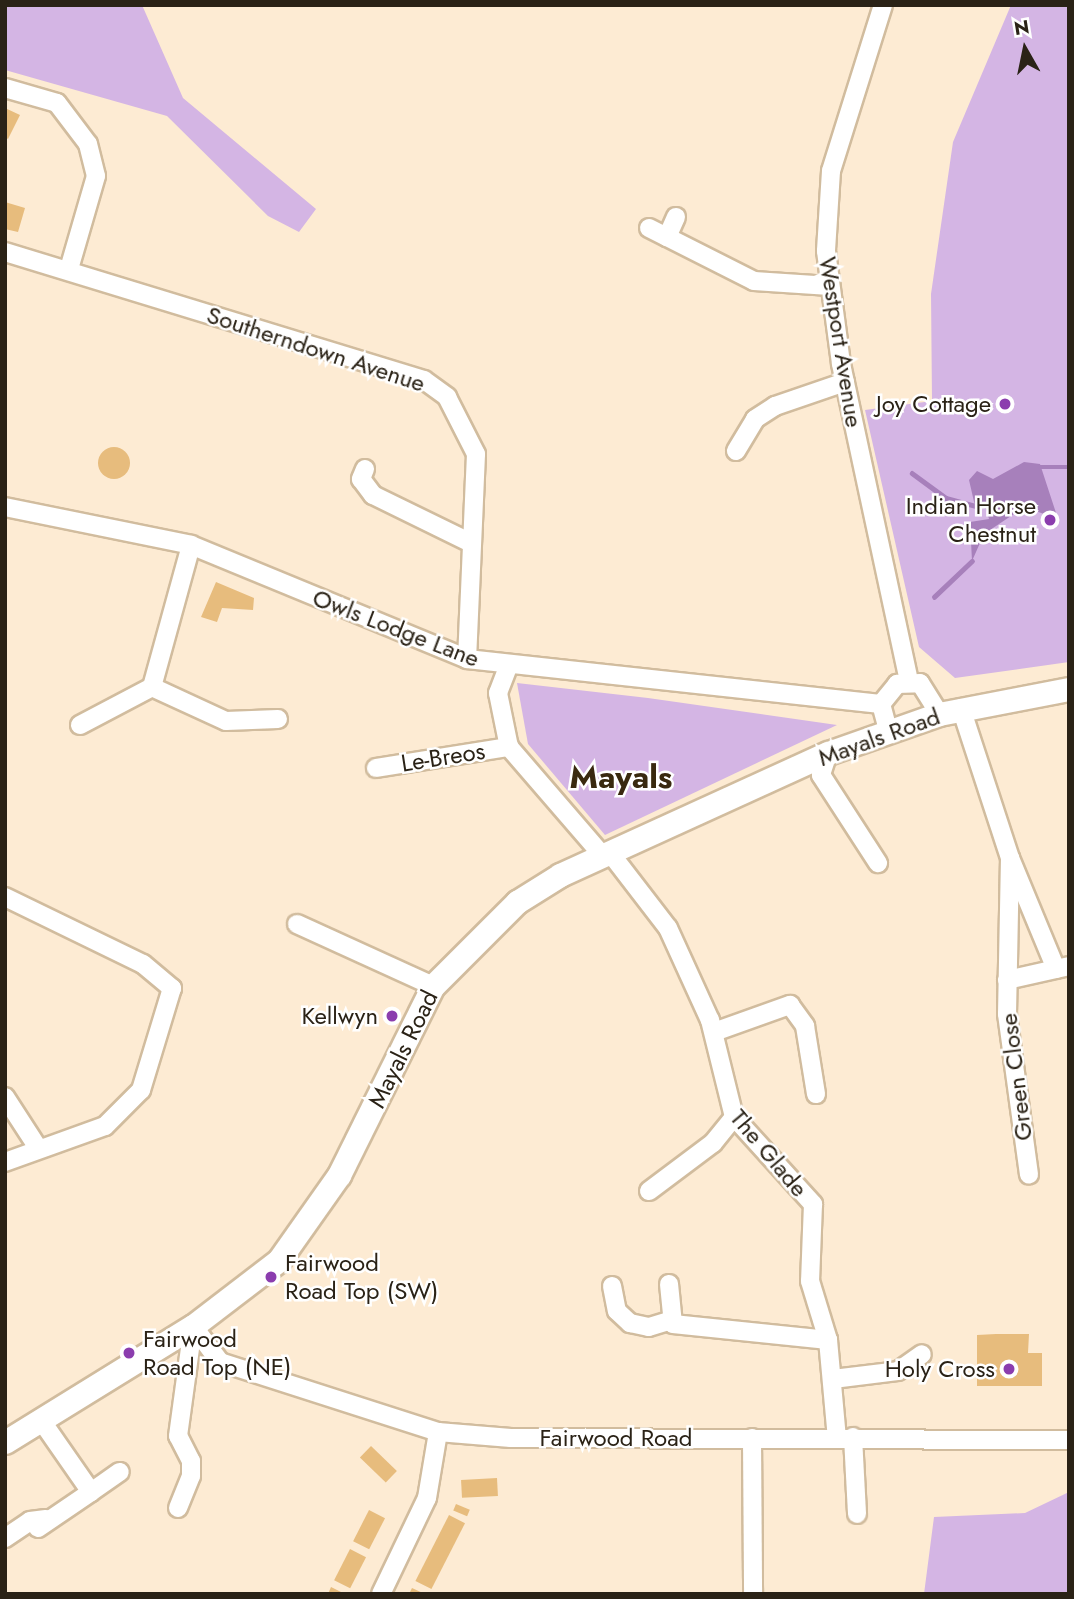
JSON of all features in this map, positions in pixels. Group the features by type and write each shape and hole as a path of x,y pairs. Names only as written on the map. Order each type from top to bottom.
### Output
{"main road":[{"name":"Mayals Road","path":"7,1438 41,1420 193,1326 293,1244 339,1175 433,986 517,902 607,855 828,753 888,730 950,711 1069,689"}],"street":[{"name":"Westport Avenue","path":"883,5 831,171 830,286 845,382 909,681"},
{"path":"5,88 57,103 88,144 96,176 69,269"},
{"path":"667,237 676,217"},
{"path":"649,228 754,281 830,286"},
{"name":"Southerndown Avenue","path":"5,252 69,269 424,380 459,414 476,454 467,659"},
{"path":"736,451 755,419 775,406 845,382"},
{"path":"365,469 361,479 373,495 471,543"},
{"name":"Owls Lodge Lane","path":"5,508 191,545 467,659 508,667 881,704"},
{"path":"80,725 152,687 191,545"},
{"path":"508,667 498,693 509,747"},
{"path":"888,730 881,704 890,688 909,681"},
{"name":"Green Close","path":"909,681 929,693 950,711 1010,858 1062,967 1007,980"},
{"path":"152,687 226,721 278,719"},
{"name":"Le-Breos","path":"376,768 509,747"},
{"name":"The Glade","path":"509,747 607,855 668,928 714,1032 734,1117 813,1205 810,1281 828,1340 857,1514"},
{"path":"828,753 821,775 878,863"},
{"name":"Green Close","path":"1010,858 1007,980 1029,1174"},
{"path":"5,897 143,964 172,988 141,1090 105,1126 5,1162"},
{"path":"297,924 433,986"},
{"path":"714,1032 790,1005 805,1026 816,1094"},
{"path":"5,1097 38,1148"},
{"path":"649,1191 713,1143 734,1117"},
{"path":"669,1284 672,1320"},
{"path":"612,1286 617,1311 630,1323 649,1327 672,1320 724,1333 828,1340"},
{"path":"178,1508 191,1476 178,1436 193,1326"},
{"name":"Fairwood Road","path":"193,1326 220,1362 438,1432 1069,1440"},
{"path":"833,1379 898,1371 922,1354"},
{"path":"41,1420 91,1492"},
{"path":"381,1594 427,1498 438,1432"},
{"path":"752,1438 753,1594"},
{"path":"5,1538 30,1521 43,1524 120,1472"}],"shaded area":[{"path":"5,5 142,5 183,98 316,209 299,232 268,216 167,116 5,70"},
{"path":"1011,5 1069,5 1069,662 955,678 919,647 865,410 932,401 931,294 953,142"},
{"path":"1024,462 1040,464 1058,519 1030,509 1014,514 984,534 972,561 970,522 989,519 986,509 975,506 969,480 977,471 993,479"},
{"path":"517,683 648,698 837,725 605,835 528,744"},
{"path":"1069,1492 1069,1594 924,1594 934,1517 1025,1513"}],"building":[{"path":"5,108 20,115 8,139 5,137"},
{"path":"5,202 25,208 18,232 5,229"},
{"name":"Joy Cottage","path":"1002,395 1014,402 1008,413 996,406"},
{"path":"114,447 125,452 130,463 125,474 114,479 103,474 98,463 103,452"},
{"path":"216,582 254,598 253,610 222,608 217,622 201,617"},
{"name":"Holy Cross","path":"1029,1334 1028,1353 1042,1353 1042,1386 977,1386 977,1335"},
{"path":"371,1446 397,1471 386,1483 360,1458"},
{"path":"497,1478 498,1496 462,1498 461,1480"},
{"path":"456,1504 470,1510 467,1516 453,1510"},
{"path":"369,1510 385,1518 369,1549 353,1541"},
{"path":"449,1515 465,1523 431,1589 415,1581"},
{"path":"350,1549 366,1557 350,1588 334,1580"},
{"path":"331,1587 345,1594 328,1594"},
{"path":"412,1588 425,1594 409,1594"}],"waterway":[{"path":"1040,467 1069,467"},
{"path":"912,473 946,498 975,506"},
{"path":"934,597 972,561"}],"place":[{"name":"Joy Cottage","path":"1005,404"},
{"name":"Indian Horse Chestnut","path":"1050,520"},
{"name":"Kellwyn","path":"392,1016"},
{"name":"Fairwood Road Top (SW)","path":"271,1277"},
{"name":"Fairwood Road Top (NE)","path":"129,1353"},
{"name":"Holy Cross","path":"1009,1369"}],"district":[{"name":"Mayals","path":"621,777"}]}
